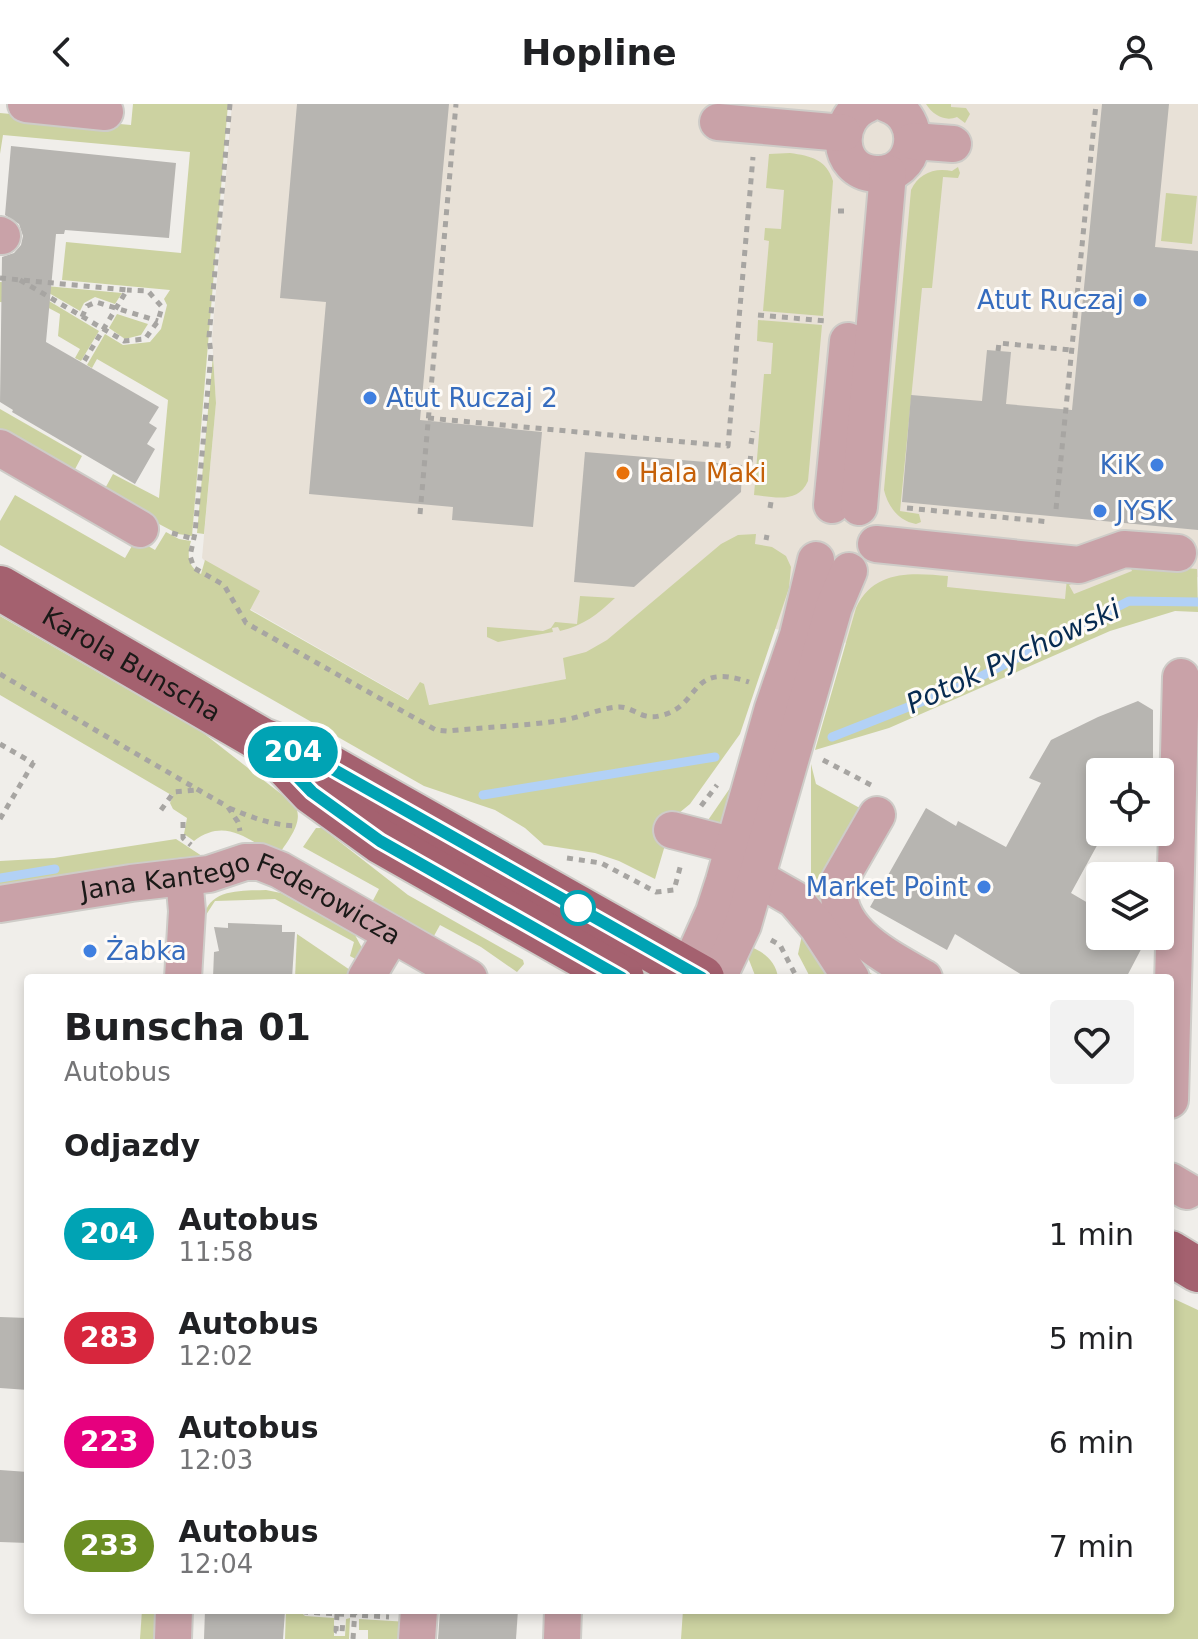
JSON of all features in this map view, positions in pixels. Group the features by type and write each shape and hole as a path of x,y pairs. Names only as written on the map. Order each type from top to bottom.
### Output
{"main road":[{"name":"Karola Bunscha","path":"0,588 262,740 322,763 695,974"},
{"name":"Karola Bunscha","path":"262,740 312,792 380,841 615,974"}],"street":[{"path":"26,104 105,112"},
{"path":"880,113 905,161 876,172 855,166 842,145 880,113"},
{"path":"718,122 880,113 953,144"},
{"path":"846,506 876,172"},
{"path":"0,448 84,480 140,529"},
{"path":"701,974 743,925 834,607 832,566 809,545 809,530 817,515 846,506 874,523 876,544 864,564 832,566"},
{"path":"876,544 1079,565 1124,549 1178,553"},
{"path":"699,974 714,912 773,708 798,635 832,566"},
{"path":"1173,974 1181,677"},
{"path":"878,802 839,881 837,893 841,906 867,944 917,974"},
{"path":"680,832 734,846"},
{"name":"Jana Kantego Federowicza","path":"0,904 216,872 237,863 267,863 462,974"},
{"path":"183,974 187,911 184,877"},
{"path":"757,878 794,899 817,926 848,974"},
{"path":"368,974 392,934"},
{"path":"173,1639 174,1614"},
{"path":"562,1639 563,1614"}],"path":[{"path":"230,104 209,337 211,354 195,533 190,556 194,568 224,585 246,623 436,730 562,720 621,707 642,716 660,716 680,705 702,681 716,676 730,676 762,686"},
{"path":"420,514 456,104"},
{"path":"1056,509 1096,104"},
{"path":"428,418 728,446 753,154 761,150"},
{"path":"838,211 847,211"},
{"path":"0,278 148,291 162,307 158,321 145,339 124,341 20,280"},
{"path":"83,363 127,290"},
{"path":"82,317 87,306 96,302 158,321"},
{"path":"758,315 828,321"},
{"path":"998,351 999,343 1071,350"},
{"path":"751,444 753,431"},
{"path":"750,462 751,452"},
{"path":"907,508 982,512 1050,522"},
{"path":"0,674 228,807 278,825 304,826"},
{"path":"0,744 34,761 0,819"},
{"path":"820,758 878,802"},
{"path":"556,856 601,863 656,892 674,890 680,832 725,776"},
{"path":"161,810 174,792 202,792"},
{"path":"228,807 238,822 240,833 237,863"},
{"path":"337,1614 336,1631 342,1632 343,1620"},
{"path":"353,1639 354,1614"},
{"path":"367,1614 418,1622"}],"shaded area":[{"name":"Atut Ruczaj","path":"232,104 1198,104 1198,577 872,648 721,618 567,679 428,705 409,700 250,609 202,558 216,403 212,337"}],"green space":[{"path":"133,104 228,104 192,536 178,534 102,494 113,474 159,498 168,400 97,359 92,368 87,365 105,334 123,345 150,342 161,329 167,305 164,299 170,290 62,280 66,242 181,253 190,152 3,135 0,154 0,113 131,125"},
{"path":"926,104 951,104 951,107 966,108 970,114 965,123 957,117 948,119 940,116"},
{"path":"790,153 822,163 833,181 823,316 763,311 769,241 764,240 765,228 781,229 784,190 766,188 769,154"},
{"path":"958,167 958,178 943,177 932,288 922,288 900,511 919,514 921,522 916,524 904,520 895,512 884,490 911,190 927,173 952,171"},
{"path":"1166,193 1197,196 1192,244 1161,241"},
{"path":"0,282 19,283 99,331 81,361 75,358 80,349 58,336 60,314 45,306 0,302"},
{"path":"35,285 122,293 115,304 95,297 84,303 80,311"},
{"path":"117,314 148,324 141,335 125,339 109,328"},
{"path":"758,320 822,325 808,481 792,496 754,495 764,374 771,374 773,343 757,341"},
{"path":"213,355 216,403 204,534 197,533"},
{"path":"0,409 82,456 74,471 0,434"},
{"path":"15,495 125,558 136,539 155,550 166,532 191,541 189,560 196,571 201,574 205,560 260,591 250,610 408,700 420,682 424,684 429,705 566,679 563,658 586,652 607,640 721,544 738,535 756,534 755,544 772,547 786,556 791,567 789,588 740,734 690,804 673,818 655,879 595,853 544,845 525,828 495,810 424,786 0,545 0,521"},
{"path":"1129,563 1197,569 1198,612 1175,611 1110,631 889,728 815,750 856,608 873,586 896,576 935,575 948,576 947,587 1065,599 1067,578 1084,579 1069,585 1074,594 1132,571"},
{"path":"580,596 615,598 590,619 568,629 560,631 558,627 552,628 553,632 498,642 487,637 487,627 543,631 555,622 577,624"},
{"path":"0,616 202,732 294,804 297,824 278,856 247,838 227,831 206,834 194,841 184,834 187,818 173,809 170,803 173,796 0,695"},
{"path":"811,764 816,784 867,812 828,877 865,970 872,974 862,974 811,901"},
{"path":"739,775 722,822 704,826"},
{"path":"316,828 322,828 408,895 523,960 524,964 517,972 481,947 440,925 430,943 369,908 379,889 303,847"},
{"path":"176,839 205,858 0,891 0,861 54,858"},
{"path":"237,891 281,893 355,935 362,948 359,961 350,956 354,942 275,899 215,901 204,918 207,908 219,896"},
{"path":"297,934 353,972 353,974 295,974"},
{"path":"802,935 835,974 808,974 798,954"},
{"path":"749,946 768,958 777,974 754,974 749,960"},
{"path":"1174,1299 1198,1310 1198,1639 681,1639 683,1614 1174,1614"},
{"path":"142,1614 163,1614 162,1639 140,1639"},
{"path":"286,1614 334,1618 334,1636 345,1636 346,1619 350,1618 349,1639 285,1639"},
{"path":"359,1619 409,1622 408,1639 368,1639 368,1630 359,1630"}],"building":[{"name":"Atut Ruczaj 2","path":"297,104 449,104 420,420 542,432 533,527 452,520 453,507 309,494 326,302 280,298"},
{"name":"Atut Ruczaj","path":"1102,104 1169,104 1155,247 1198,251 1198,530 902,502 911,395 982,401 987,350 1011,352 1006,404 1072,410"},
{"path":"11,146 176,163 169,238 65,230 64,234 56,234 46,342 159,407 149,423 157,428 147,444 155,449 135,484 0,402 2,257 14,253 21,245 23,236 19,224 5,215"},
{"path":"585,452 742,465 741,492 634,587 574,582"},
{"path":"1138,701 1153,710 1153,758 1086,758 1086,846 1097,846 1071,893 1086,902 1086,950 1141,950 1128,974 1020,974 955,934 947,950 870,907 926,808 956,826 958,821 1006,847 1041,783 1029,778 1051,740"},
{"path":"228,923 282,925 282,932 295,932 292,974 213,974 214,952 219,951 214,927 228,928"},
{"path":"0,1317 24,1318 24,1390 0,1388"},
{"path":"0,1470 24,1472 24,1543 0,1542"},
{"path":"205,1614 285,1614 283,1639 204,1639"},
{"path":"440,1614 518,1614 516,1639 438,1639"}],"waterway":[{"name":"Potok Pychowski","path":"832,737 964,685 1129,601 1198,602"},
{"name":"Potok Pychowski","path":"483,795 715,757"},
{"name":"Potok Pychowski","path":"0,878 55,869"}],"bus line":[{"name":"204","path":"615,974 380,841 312,792 262,740 322,763 695,974"}],"place":[{"name":"Atut Ruczaj","path":"1140,300"},
{"name":"Atut Ruczaj 2","path":"370,398"},
{"name":"KiK","path":"1157,465"},
{"name":"Hala Maki","path":"623,473"},
{"name":"JYSK","path":"1100,511"},
{"name":"Market Point","path":"984,887"},
{"name":"Żabka","path":"90,951"}]}
